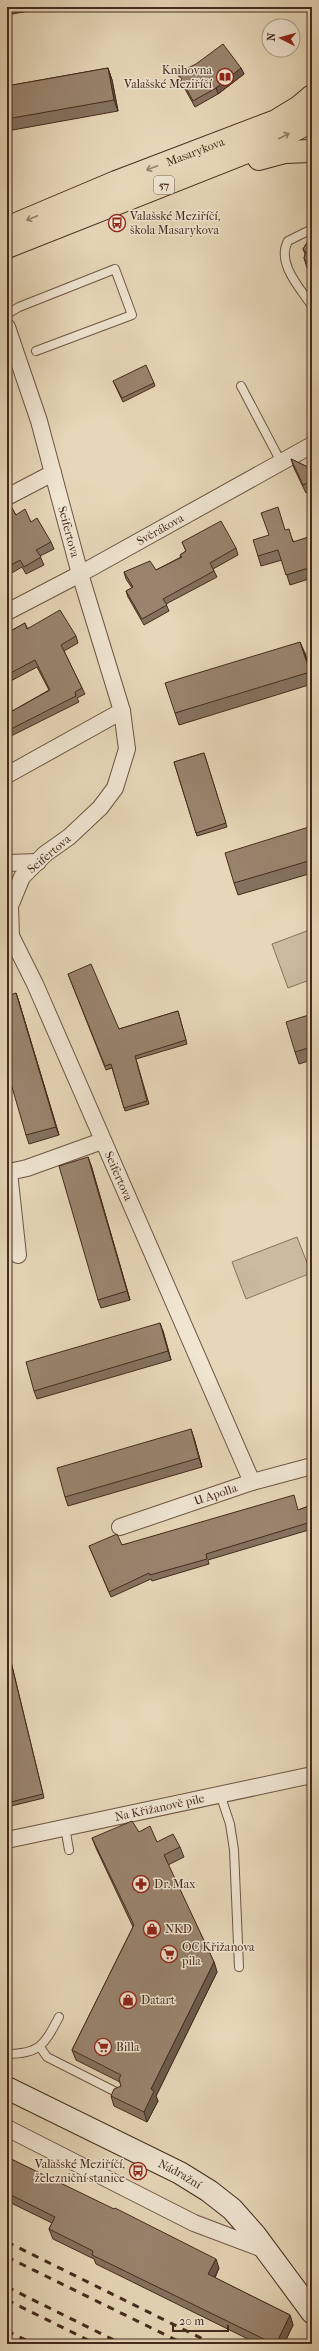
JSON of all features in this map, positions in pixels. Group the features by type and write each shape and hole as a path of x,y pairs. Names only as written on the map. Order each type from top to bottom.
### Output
{"main road":[{"name":"Masarykova","path":"9,240 116,182 276,121 300,107 312,96"},
{"name":"Masarykova","path":"9,240 272,142 312,121"},
{"path":"9,240 252,161 285,152 312,150"},
{"name":"Nádražní","path":"7,2088 198,2184 232,2209 268,2251 312,2312"}],"street":[{"name":"Seifertova","path":"7,327 39,421 80,574 122,711 128,749 115,788 100,808 69,838 38,862 22,877 10,906 9,932 35,984 102,1141 252,1482"},
{"name":"Svěrákova","path":"7,612 80,574 312,445"},
{"path":"7,497 53,473"},
{"path":"7,774 122,711"},
{"path":"7,863 38,862"},
{"path":"18,1255 8,1170 27,1168 102,1141"},
{"name":"U Apolla","path":"120,1527 252,1482 312,1466"},
{"name":"Na Křižanově pile","path":"7,1840 38,1835 65,1827 312,1774"},
{"path":"7,1848 38,1835"},
{"path":"7,2128 194,2223 268,2251"}],"lane":[{"path":"312,229 288,241 284,253 286,265 312,306"},
{"path":"7,314 19,307 115,269 132,315 36,351"},
{"path":"241,386 281,462"},
{"path":"220,1794 230,1824 234,1850 239,1967"},
{"path":"65,1827 69,1850"},
{"path":"7,2054 28,2052 40,2048 59,2017"},
{"path":"40,2048 47,2057 120,2094"}],"shaded area":[{"path":"312,929 312,979 288,988 272,944"},
{"path":"297,1237 311,1273 246,1299 232,1262"}],"building":[{"path":"223,44 241,68 216,88 193,101 178,73 196,64"},
{"path":"108,68 114,100 7,119 7,86"},
{"path":"312,235 312,271 304,258 306,252 303,249"},
{"path":"146,365 154,383 122,398 113,381"},
{"path":"291,459 312,469 312,490 309,482 303,485"},
{"path":"278,507 285,530 289,529 293,542 312,536 312,567 286,575 278,550 258,556 253,540 269,535 261,513"},
{"path":"12,508 16,515 25,509 31,522 37,518 51,542 36,550 41,557 24,567 20,560 8,567 7,565 7,510"},
{"path":"221,521 236,548 210,563 214,571 163,599 167,605 142,619 126,591 133,587 124,572 150,561 156,570 182,557 180,555 186,551 182,542"},
{"path":"60,610 76,636 61,645 82,688 75,692 76,696 7,731 7,714 50,690 35,660 7,675 7,633 25,623 27,629"},
{"path":"300,642 310,672 175,713 165,683"},
{"path":"204,753 226,823 196,833 174,762"},
{"path":"312,826 312,860 234,883 225,853"},
{"path":"91,964 119,1029 178,1011 186,1040 135,1056 147,1101 124,1108 111,1064 105,1066 68,974"},
{"path":"16,993 56,1127 26,1135 7,1070 7,996"},
{"path":"312,1014 312,1047 295,1052 286,1022"},
{"path":"88,1157 127,1291 98,1300 59,1166"},
{"path":"160,1323 168,1351 34,1391 26,1362"},
{"path":"191,1429 199,1458 65,1497 57,1468"},
{"path":"294,1495 298,1510 312,1505 312,1525 311,1522 206,1554 207,1559 150,1575 149,1573 109,1592 89,1546 117,1534 122,1545"},
{"path":"7,1646 43,1794 7,1803"},
{"name":"OC Křižanova pila","path":"132,1821 139,1832 150,1826 157,1842 173,1834 180,1847 164,1855 214,1962 151,2089 154,2091 144,2112 111,2096 114,2089 121,2086 119,2079 121,2075 72,2050 134,1925 92,1838"},
{"path":"7,2157 114,2209 115,2208 216,2259 208,2274 290,2315 276,2344 92,2255 93,2251 49,2229 55,2217 7,2193"}],"railway":[{"path":"7,2242 213,2344"},
{"path":"7,2257 184,2344"},
{"path":"7,2287 122,2344"},
{"path":"7,2300 96,2344"},
{"path":"7,2331 34,2344"}],"place":[{"name":"Knihovna Valašské Meziříčí","path":"225,77"},
{"name":"Valašské Meziříčí, škola Masarykova","path":"117,223"},
{"name":"Dr. Max","path":"141,1884"},
{"name":"NKD","path":"152,1929"},
{"name":"OC Křižanova pila","path":"169,1954"},
{"name":"Datart","path":"128,2000"},
{"name":"Billa","path":"103,2047"},
{"name":"Valašské Meziříčí, železniční stanice","path":"138,2171"}]}
